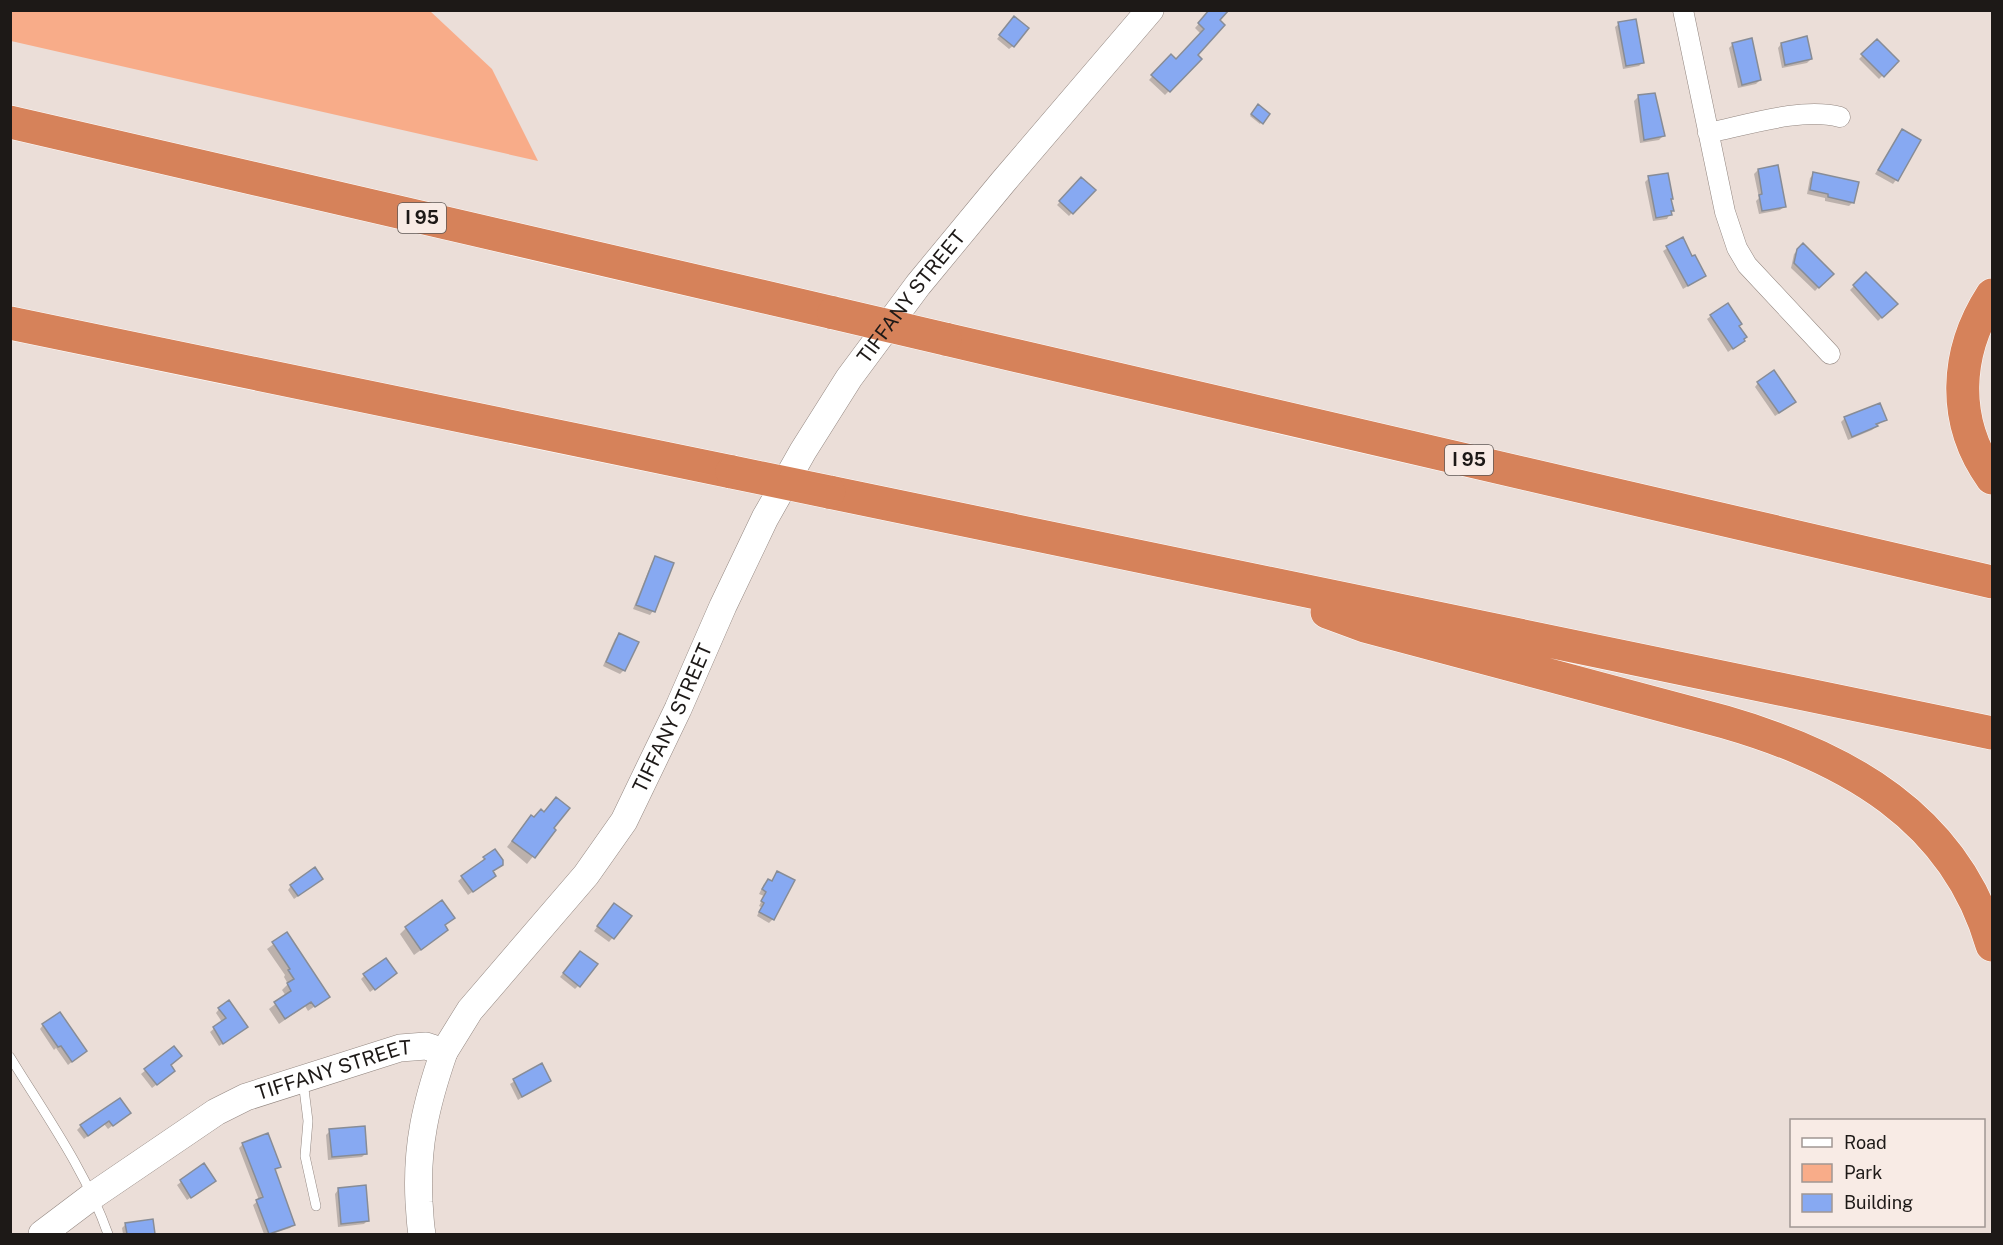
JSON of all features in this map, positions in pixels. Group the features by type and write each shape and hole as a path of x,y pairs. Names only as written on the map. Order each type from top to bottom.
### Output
{"highway":[{"name":"I 95","path":"10,122 1992,582"},
{"path":"1992,295 1971,336 1964,366 1963,386 1965,419 1979,456 1992,478"},
{"path":"10,323 1992,733"},
{"path":"1236,576 1365,626 1725,722 1784,741 1826,759 1866,781 1890,798 1930,833 1955,864 1971,891 1992,945"}],"street":[{"name":"TIFFANY STREET","path":"42,1234 216,1112 246,1097 400,1048 426,1046 444,1052 470,1010 586,875 624,820 678,709 765,518 803,451 849,378 918,285 1025,155 1150,10"},
{"path":"1683,10 1725,212 1737,248 1747,265 1830,354"},
{"path":"1708,133 1807,114 1826,113 1840,117"},
{"path":"422,1234 417,1173 422,1128 432,1086 444,1052"}],"lane":[{"path":"10,1057 80,1171 108,1234"},
{"path":"303,1078 308,1121 305,1156 316,1206"}],"green space":[{"path":"11,10 430,11 492,69 538,161 11,41"}],"building":[{"path":"1209,10 1229,10 1220,20 1225,25 1198,55 1202,59 1170,92 1151,75 1171,54 1176,59 1204,29 1198,23"},
{"path":"1014,16 1029,28 1014,47 999,35"},
{"path":"1636,19 1644,63 1626,66 1618,22"},
{"path":"1807,36 1812,59 1785,65 1781,43"},
{"path":"1752,38 1761,80 1742,85 1732,43"},
{"path":"1877,39 1899,61 1884,77 1861,54"},
{"path":"1655,93 1665,136 1644,140 1638,95"},
{"path":"1258,104 1270,114 1263,124 1251,114"},
{"path":"1902,129 1921,140 1898,181 1878,170"},
{"path":"1778,165 1786,207 1762,211 1758,169"},
{"path":"1813,172 1859,182 1854,203 1810,190"},
{"path":"1668,173 1674,211 1671,211 1672,215 1656,218 1648,176"},
{"path":"1081,177 1096,190 1073,214 1059,201"},
{"path":"1683,237 1692,256 1695,255 1706,276 1688,286 1666,246"},
{"path":"1803,243 1834,274 1819,288 1794,263 1797,249"},
{"path":"1866,272 1898,304 1882,318 1853,285"},
{"path":"1728,303 1742,324 1739,326 1747,337 1733,349 1710,315"},
{"path":"1774,370 1796,402 1779,413 1757,382"},
{"path":"1880,403 1887,420 1852,437 1844,417"},
{"path":"655,556 674,563 655,612 636,605"},
{"path":"619,633 639,642 625,671 606,662"},
{"path":"556,797 570,808 535,858 512,841 531,815 534,817 541,809 544,812"},
{"path":"495,849 503,860 503,865 493,871 496,876 473,892 461,876"},
{"path":"315,867 323,879 298,896 290,885"},
{"path":"777,871 795,880 774,920 759,912 766,892 762,889 768,879 772,881"},
{"path":"442,900 455,918 445,925 448,930 421,950 405,927"},
{"path":"614,903 632,916 614,939 597,926"},
{"path":"287,932 330,997 315,1007 311,1002 285,1019 274,1002 291,991 287,983 294,979 272,942"},
{"path":"580,951 598,964 580,987 563,973"},
{"path":"386,958 397,973 375,990 363,974"},
{"path":"229,1000 248,1027 223,1044 213,1027 226,1018 218,1008"},
{"path":"60,1012 87,1051 72,1062 42,1024"},
{"path":"174,1046 182,1056 171,1065 175,1071 157,1085 144,1069"},
{"path":"542,1063 551,1081 522,1097 513,1079"},
{"path":"120,1098 131,1113 113,1126 109,1121 88,1136 80,1125"},
{"path":"365,1126 367,1154 332,1157 329,1129"},
{"path":"268,1133 281,1167 275,1169 295,1225 269,1234 256,1200 263,1197 242,1143"},
{"path":"204,1163 216,1181 191,1198 180,1180"},
{"path":"366,1185 369,1221 341,1224 338,1188"},
{"path":"153,1219 155,1234 127,1234 125,1223"}]}
